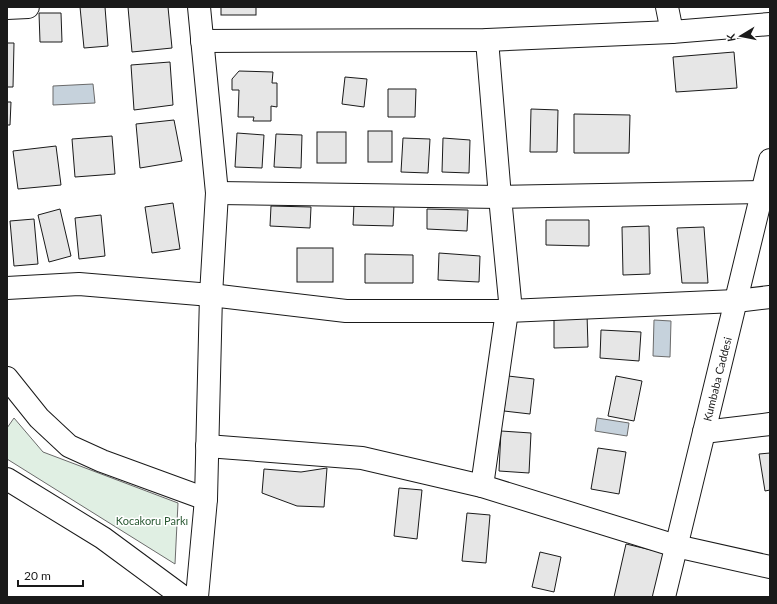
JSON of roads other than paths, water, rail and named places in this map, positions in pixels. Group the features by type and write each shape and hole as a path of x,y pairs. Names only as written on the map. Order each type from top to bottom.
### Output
{"street":[{"path":"7,8 28,7"},
{"path":"197,597 206,499 211,295 217,193 199,7"},
{"path":"667,7 672,32"},
{"path":"202,41 486,40 672,32 770,24"},
{"path":"482,486 509,311 486,40"},
{"name":"Kumbaba Caddesi","path":"664,597 770,160"},
{"path":"217,193 500,197 762,192"},
{"path":"7,288 79,284 211,295 346,311 509,311 736,301 770,297"},
{"path":"7,378 39,418 69,446 102,461 206,499"},
{"path":"704,432 770,424"},
{"path":"207,446 362,458 482,486 676,546 770,567"},
{"path":"7,479 103,538 183,597"}],"park label":[{"name":"Kocakoru Parkı","path":"152,520"}]}
